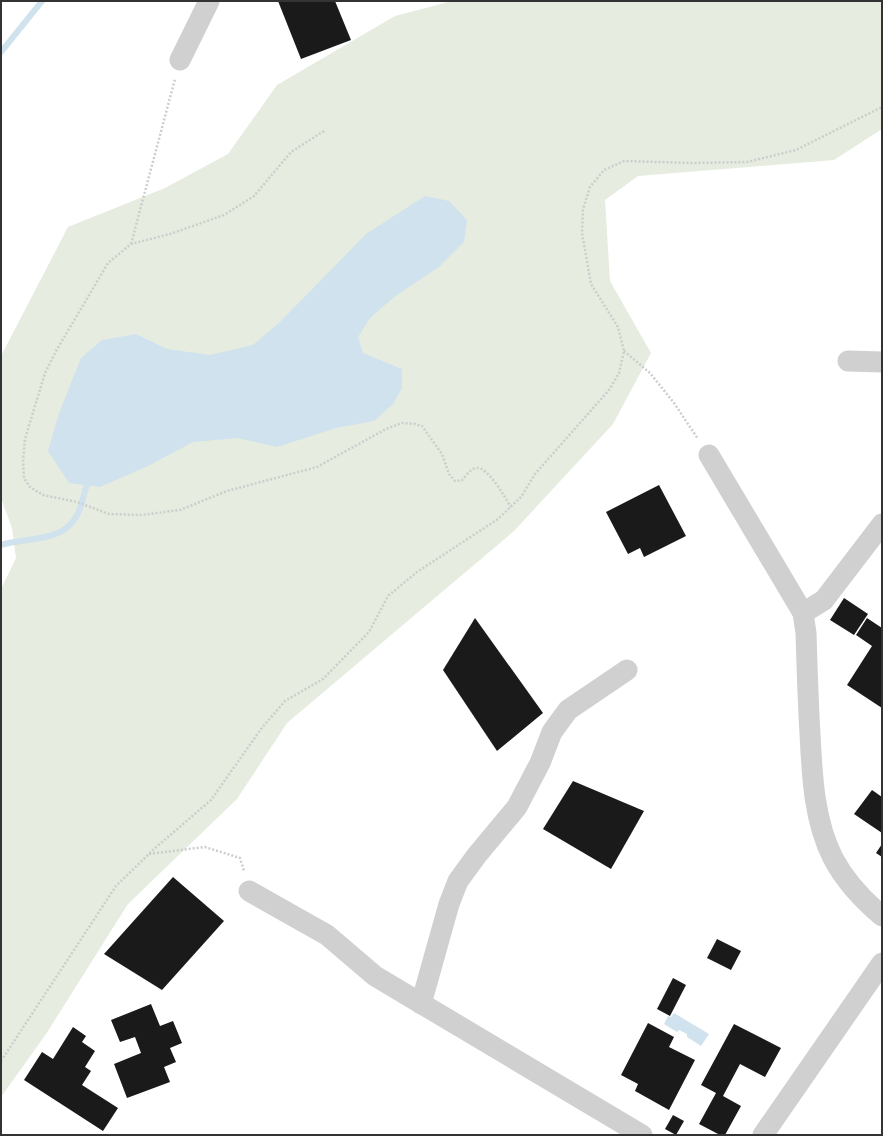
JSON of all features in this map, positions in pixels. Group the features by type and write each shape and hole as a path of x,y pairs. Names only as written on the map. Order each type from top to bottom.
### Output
{"street":[{"path":"180,60 209,1"},
{"path":"848,361 882,362"},
{"path":"708,455 803,613 806,633 812,774 822,828 833,859 850,884 867,903 882,916"},
{"path":"803,613 824,600 882,524"},
{"path":"421,1004 449,904 458,881 517,807 540,763 552,732 568,710 627,670"},
{"path":"249,891 327,935 375,976 642,1135"},
{"path":"763,1135 882,963"}],"path":[{"path":"131,244 180,60"},
{"path":"1,1061 116,886 149,854 211,800 261,729 285,701 323,679 369,632 388,596 417,572 498,519 521,497 535,474 609,390 619,373 624,351 618,327 591,284 582,233 583,209 590,187 604,170 624,161 693,163 747,162 796,150 882,107"},
{"path":"324,132 291,152 254,196 224,215 170,234 131,244 108,263 56,351 45,373 25,439 23,460 24,478 30,487 43,495 77,502 109,514 141,515 180,510 227,491 317,467 386,429 402,423 422,426 442,454 449,474 454,481 462,480 469,472 476,468 482,469 491,477 511,507"},
{"path":"624,351 650,373 674,403 708,455"},
{"path":"149,854 205,848 240,858 249,891"}],"shaded area":[{"path":"452,1 882,1 882,129 834,160 638,176 605,200 610,281 651,353 613,424 514,531 287,723 237,799 128,904 46,1034 1,1097 1,589 16,558 12,528 1,498 1,356 68,227 165,188 228,154 277,85 395,16"}],"water":[{"path":"425,196 449,201 467,220 464,242 439,267 394,297 370,318 358,337 363,353 402,369 402,388 393,404 374,421 336,428 277,447 238,438 193,442 148,466 100,487 69,483 48,451 59,413 81,358 102,340 136,334 167,349 210,355 253,345 281,321 366,234"},
{"path":"674,1013 709,1034 701,1046 687,1037 687,1034 679,1030 677,1032 664,1024 668,1016 671,1017"}],"building":[{"path":"278,1 335,1 351,40 301,59"},
{"path":"659,485 686,536 644,557 640,548 628,554 606,512"},
{"path":"844,598 868,614 854,635 830,620"},
{"path":"475,618 543,713 497,751 443,670"},
{"path":"867,618 882,628 882,708 847,685 872,646 856,635"},
{"path":"573,781 644,811 611,869 543,829"},
{"path":"872,790 882,797 882,833 854,814"},
{"path":"882,844 882,857 876,853"},
{"path":"173,877 224,921 162,990 104,954"},
{"path":"717,939 741,951 731,970 707,958"},
{"path":"673,978 686,985 670,1016 657,1009"},
{"path":"151,1004 160,1026 173,1021 182,1043 170,1048 176,1062 164,1067 170,1082 127,1098 114,1064 141,1053 135,1037 120,1042 111,1020"},
{"path":"648,1023 674,1037 669,1047 695,1060 669,1110 635,1091 638,1084 621,1075"},
{"path":"734,1024 781,1048 765,1077 740,1064 723,1096 741,1106 725,1135 720,1135 699,1124 716,1093 701,1085"},
{"path":"73,1027 86,1036 82,1042 95,1051 85,1067 91,1071 82,1085 118,1108 103,1131 24,1080 42,1052 53,1059"},
{"path":"673,1115 684,1121 676,1135 665,1129"}],"waterway":[{"path":"1,52 42,1"},
{"path":"1,545 42,538 61,531 76,517 87,485"}]}
